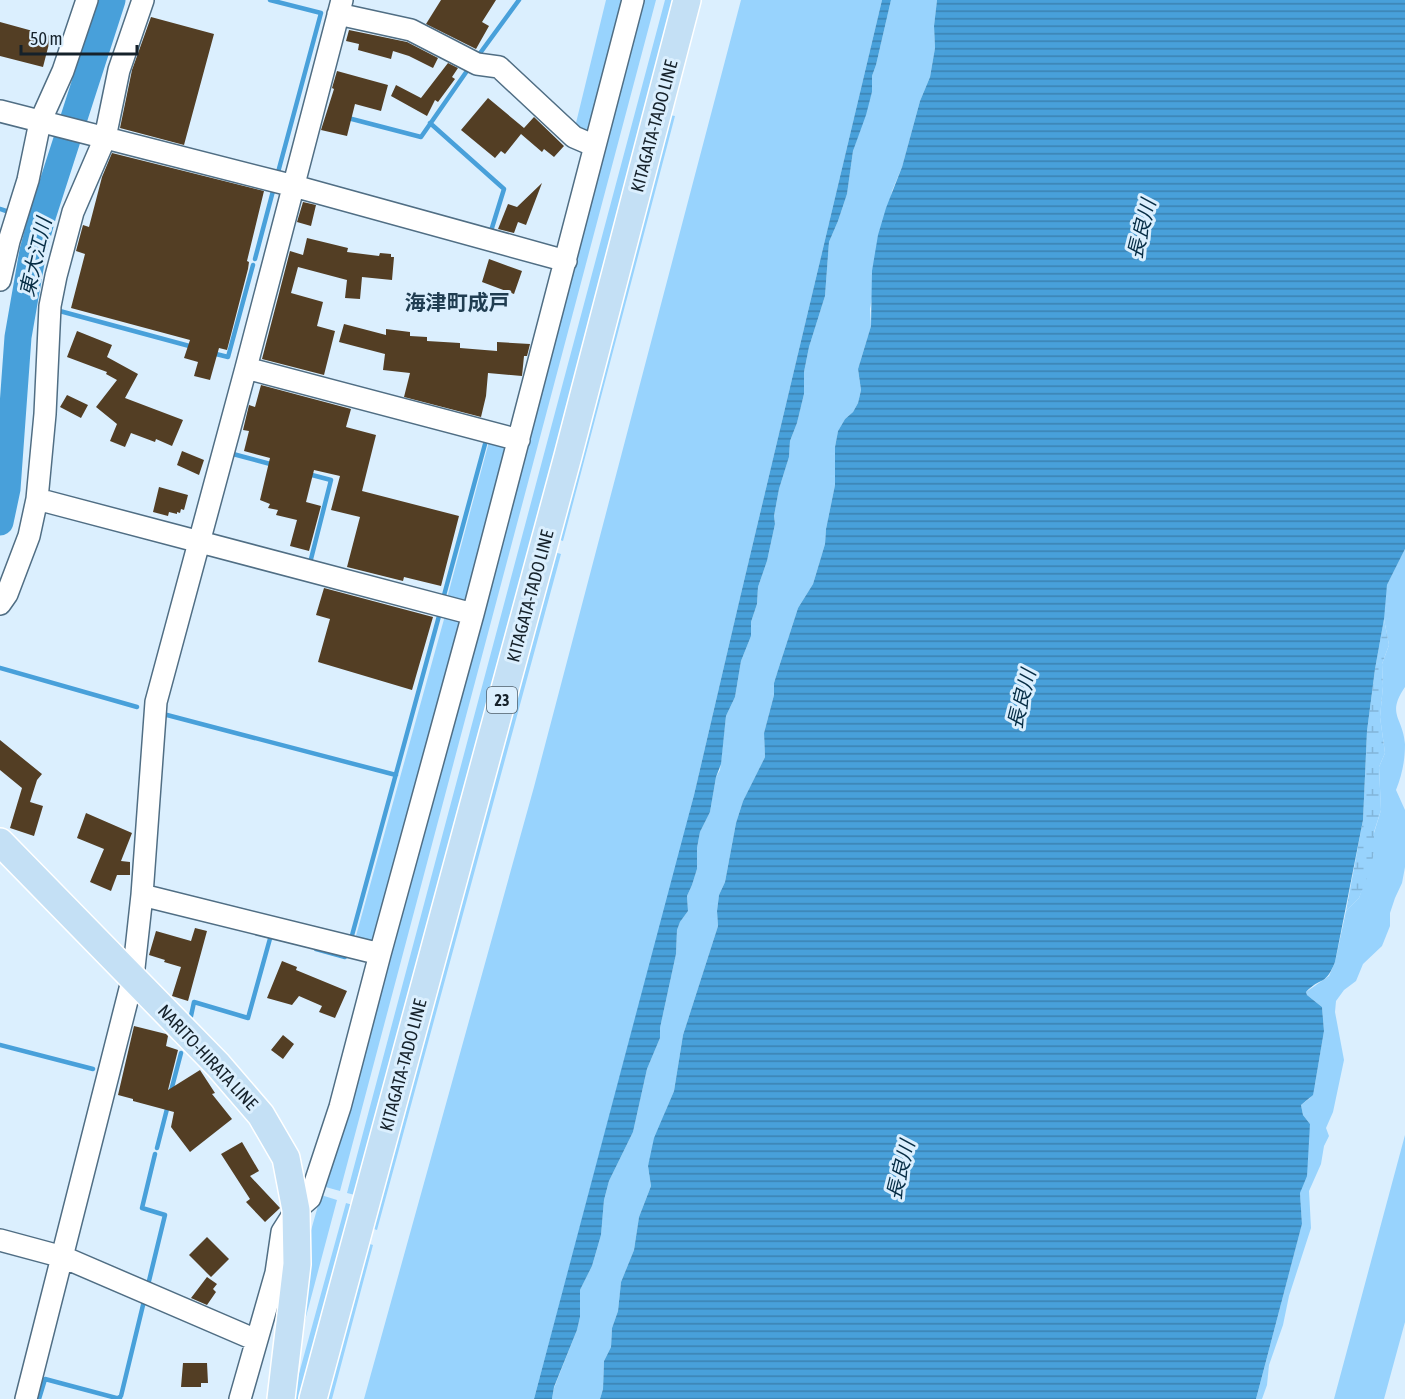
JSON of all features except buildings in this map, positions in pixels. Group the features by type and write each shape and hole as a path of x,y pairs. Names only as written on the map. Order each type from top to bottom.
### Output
{"main road":[{"name":"KITAGATA-TADO LINE","path":"313,1399 568,456 687,0"},
{"name":"NARITO-HIRATA LINE","path":"0,842 218,1065 261,1115 286,1158 296,1210 297,1264 280,1399"}],"street":[{"path":"0,280 9,241 87,0"},
{"path":"0,604 7,594 29,536 37,499 45,414 50,306 56,276 73,212 100,137 142,0"},
{"path":"240,1399 276,1273 282,1232 296,1210 310,1198 340,1107 473,614 633,0"},
{"path":"26,1399 133,978 142,896 156,702 340,7 411,30 477,64 499,67 574,137 595,146"},
{"path":"0,111 294,186 566,261"},
{"path":"246,368 519,440"},
{"path":"37,499 473,614"},
{"path":"142,896 380,954"},
{"path":"0,1240 63,1257 256,1340"}],"green space":[{"path":"606,0 627,0 589,133 575,127"},
{"path":"639,0 656,0 340,1191 322,1186"},
{"path":"665,0 676,0 359,1196 347,1193"},
{"path":"741,0 882,0 694,795 661,927 534,1399 364,1399 534,787"},
{"path":"891,0 937,0 934,26 935,48 930,77 920,101 902,167 892,191 870,309 871,326 858,369 861,390 858,403 838,431 835,447 835,485 825,544 813,584 798,608 774,683 774,695 764,733 765,757 743,801 736,823 725,882 719,895 718,926 683,1035 674,1091 648,1166 651,1186 639,1217 634,1250 621,1282 618,1311 612,1328 611,1347 604,1361 603,1389 600,1399 552,1399 554,1388 577,1330 580,1317 580,1290 592,1266 601,1235 604,1200 609,1181 633,1132 647,1069 660,1038 660,1028 676,954 677,930 688,911 687,896 697,869 700,832 710,812 716,777 720,770 726,716 735,697 741,661 751,636 751,622 757,604 758,587 767,561 775,524 774,516 779,489 804,394 804,372 809,347 825,296 829,242 847,194 853,151 872,92 872,76"},
{"path":"665,114 675,116 563,541 554,538"},
{"path":"490,438 507,443 468,603 446,602"},
{"path":"1405,549 1405,687 1399,696 1396,710 1404,735 1405,750 1403,768 1396,790 1405,810 1405,867 1402,883 1390,913 1390,926 1382,946 1363,964 1356,981 1344,990 1336,1001 1335,1012 1344,1060 1333,1112 1326,1128 1329,1136 1324,1146 1321,1164 1309,1191 1311,1228 1269,1365 1267,1385 1262,1399 1256,1399 1302,1224 1300,1193 1310,1124 1303,1115 1301,1105 1310,1098 1315,1084 1324,1031 1322,1007 1306,992 1329,976 1335,962 1346,911 1359,898 1374,853 1374,833 1381,810 1379,767 1385,753 1380,717 1383,686 1382,664 1389,645 1384,619 1384,602 1387,585"},
{"path":"551,551 561,554 377,1230 368,1227"},
{"path":"446,612 464,620 378,940 368,947 354,943"},
{"path":"1384,619 1389,645 1382,664 1383,686 1380,717 1385,753 1379,767 1381,810 1374,832 1374,853 1370,870 1359,898 1346,911 1363,820 1367,731"},
{"path":"1405,1135 1405,1322 1384,1399 1334,1399"},
{"path":"321,1195 337,1200 295,1358 310,1234"},
{"path":"346,1203 356,1206 305,1399 292,1399"},
{"path":"364,1242 373,1245 332,1399 322,1399"}],"water":[{"path":"882,0 891,0 872,76 872,92 853,151 847,194 829,242 825,296 809,347 804,372 804,394 779,489 774,516 775,524 751,622 751,636 741,661 735,697 726,716 721,764 716,777 710,812 700,832 697,869 687,896 688,911 677,930 676,954 660,1028 660,1038 647,1069 633,1132 609,1181 604,1200 601,1235 592,1266 580,1290 580,1317 577,1330 554,1387 552,1399 534,1399 694,795"},
{"name":"長良川","path":"937,0 1405,0 1405,549 1387,585 1367,731 1363,820 1335,962 1328,975 1306,992 1322,1007 1324,1031 1313,1095 1301,1105 1303,1115 1310,1124 1307,1176 1300,1193 1302,1224 1256,1399 600,1399 603,1389 604,1361 611,1347 612,1328 618,1311 621,1282 634,1250 639,1217 651,1186 648,1166 654,1138 674,1091 683,1035 718,926 719,895 725,882 736,823 743,801 765,757 764,733 774,695 774,683 798,608 813,584 825,544 835,485 835,447 838,431 845,419 853,412 861,390 858,369 871,326 872,271 878,235 902,167 920,101 930,77 935,48 934,26"}],"waterway":[{"name":"東大江川","path":"0,522 7,489 18,337 33,251 112,0"},
{"path":"270,0 321,13 277,176"},
{"path":"478,56 519,0"},
{"path":"348,118 421,137 469,68"},
{"path":"430,123 504,189 491,231"},
{"path":"255,259 273,191"},
{"path":"0,209 9,212"},
{"path":"212,353 228,357 253,265"},
{"path":"56,310 193,347"},
{"path":"443,599 485,444"},
{"path":"233,454 274,465"},
{"path":"308,474 331,480 310,563 313,564"},
{"path":"351,939 439,616"},
{"path":"0,668 137,707"},
{"path":"167,715 396,775"},
{"path":"191,1016 194,1002 248,1018 271,935 273,936"},
{"path":"316,949 345,957"},
{"path":"0,1045 93,1069"},
{"path":"171,1091 181,1053"},
{"path":"157,1148 168,1105"},
{"path":"148,1285 165,1215 142,1208 155,1154"},
{"path":"118,1398 121,1396 144,1301"},
{"path":"39,1399 45,1379 120,1399"}],"district":[{"name":"海津町成戸","path":"457,302"}]}
